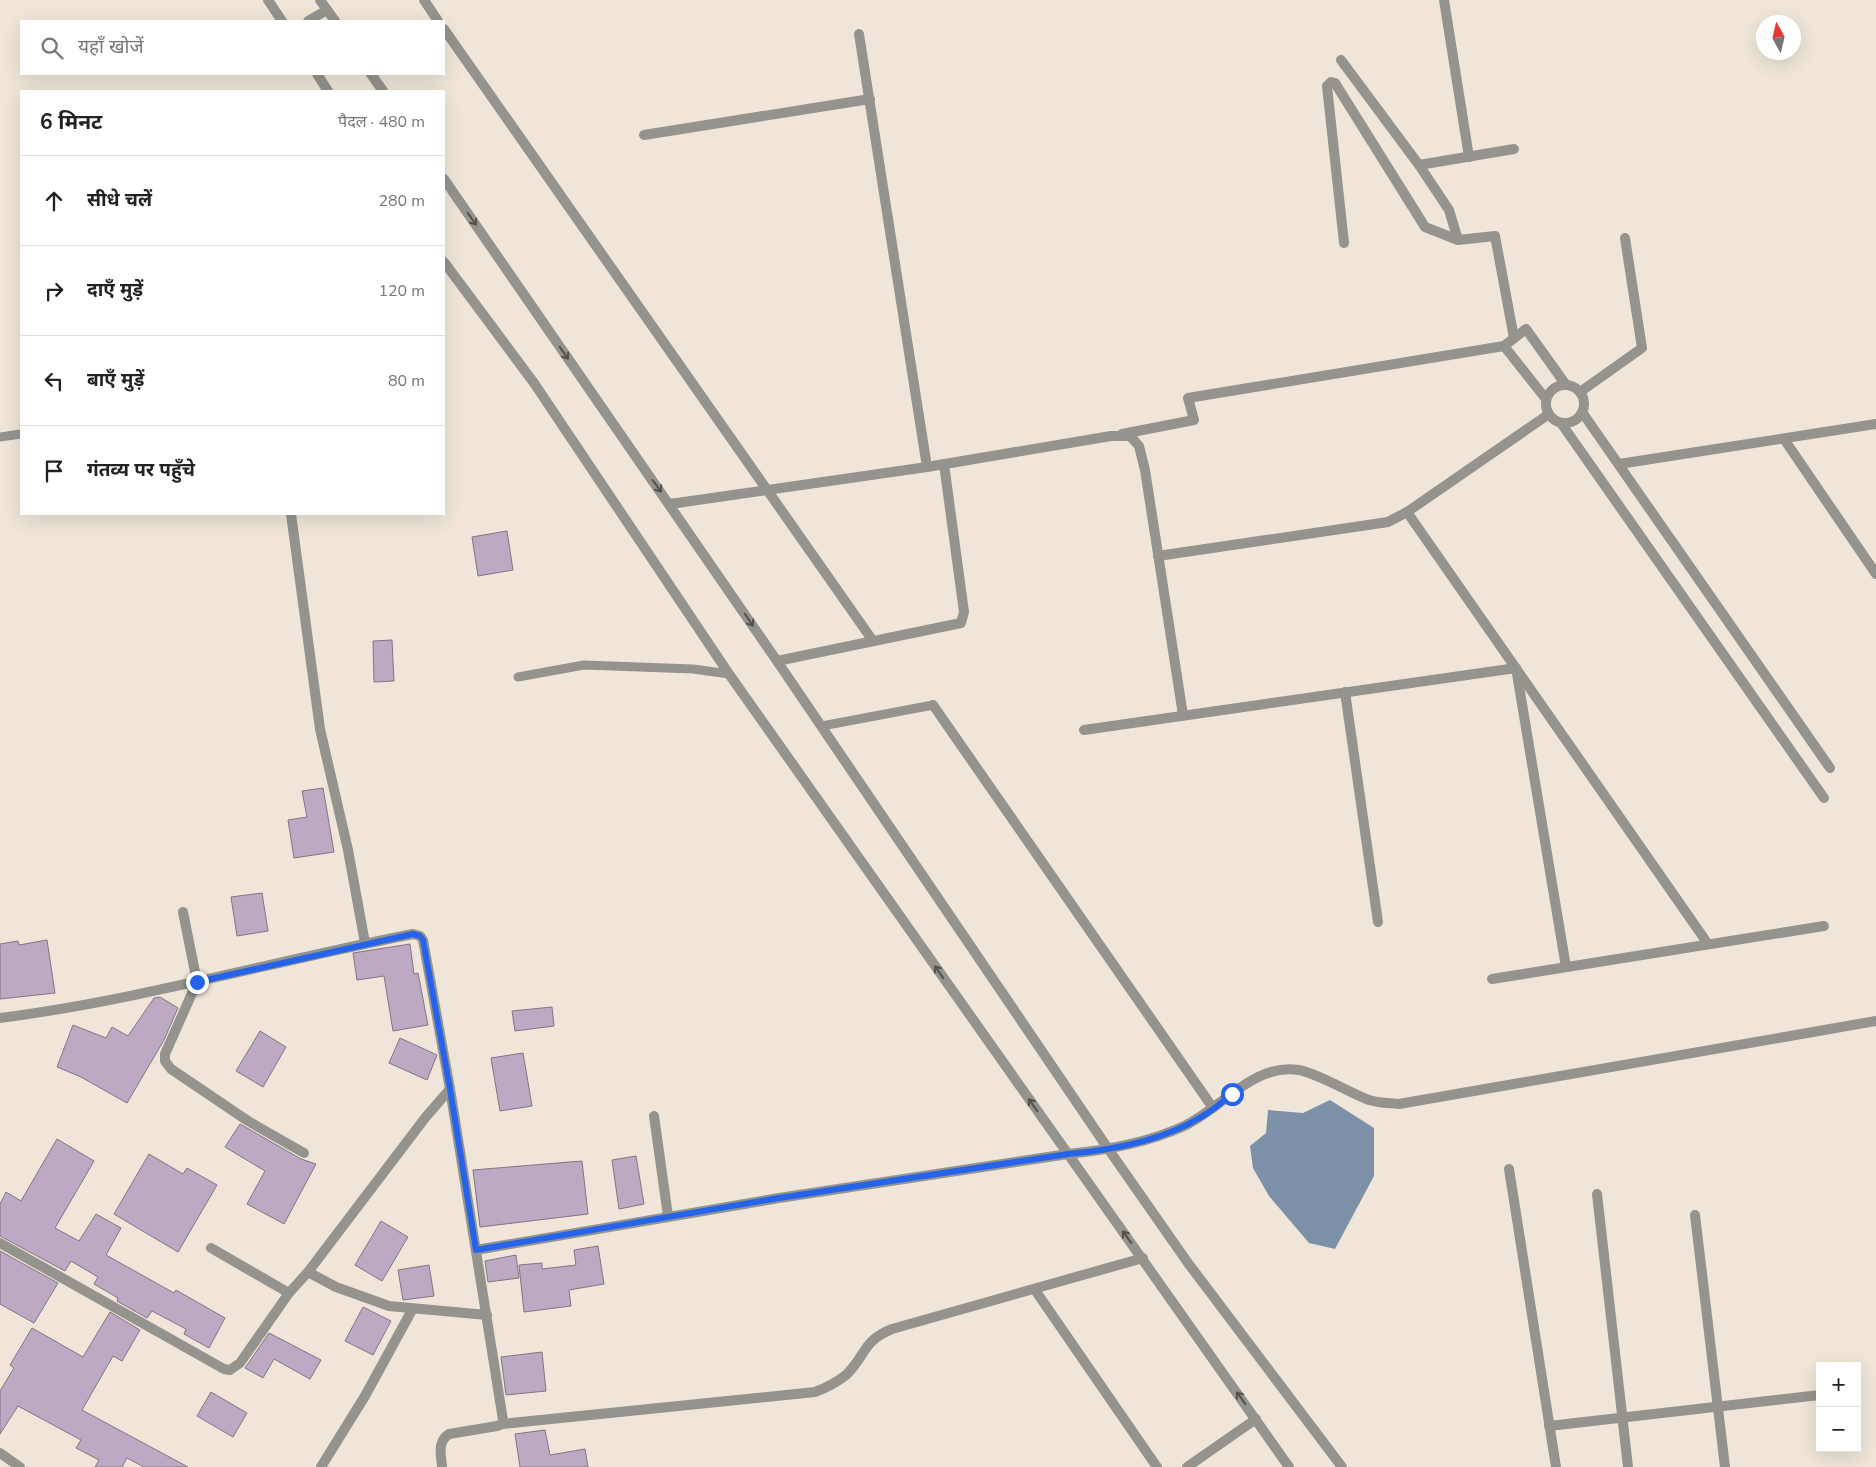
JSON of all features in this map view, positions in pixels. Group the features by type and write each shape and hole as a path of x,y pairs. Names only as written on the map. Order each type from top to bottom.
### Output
{"street":[{"path":"268,0 281,20"},
{"path":"320,0 333,20"},
{"path":"424,0 437,20"},
{"path":"1444,0 1469,157"},
{"path":"310,20 326,10"},
{"path":"445,30 765,490 873,641"},
{"path":"860,34 927,467"},
{"path":"1341,60 1419,165 1449,210 1458,240"},
{"path":"318,75 327,90"},
{"path":"372,75 382,90"},
{"path":"1344,243 1327,86 1331,82 1335,82 1425,227 1458,240 1495,236 1514,338"},
{"path":"644,135 870,99"},
{"path":"1419,165 1514,150"},
{"path":"445,180 670,504 1109,1150 1188,1263 1342,1467"},
{"path":"1580,392 1642,348 1625,238"},
{"path":"445,263 534,383 729,674 1289,1467"},
{"path":"670,504 927,467 1194,420 1188,398 1504,346 1526,329 1566,384 1580,392 1584,400 1582,412 1574,421 1561,423"},
{"path":"1504,346 1546,399"},
{"path":"1566,384 1554,388 1546,399 1549,414 1561,423 1824,798"},
{"path":"1582,412 1830,768"},
{"path":"1158,556 1388,522 1407,512 1549,414"},
{"path":"1619,464 1876,424"},
{"path":"1111,436 1130,436 1139,446 1145,470 1183,716"},
{"path":"1784,439 1876,574"},
{"path":"777,661 961,623 964,612 944,464"},
{"path":"1407,512 1708,944"},
{"path":"291,515 320,729 348,850 365,944"},
{"path":"1865,557 1876,556"},
{"path":"1084,730 1516,668"},
{"path":"1516,668 1566,967"},
{"path":"1345,692 1378,922"},
{"path":"933,705 1213,1108"},
{"path":"183,912 197,982 165,1054 165,1061 170,1069 201,1090 248,1121 304,1153"},
{"path":"1492,979 1824,926"},
{"path":"0,1018 197,982 413,934 420,936 423,940 450,1089 487,1315 502,1424"},
{"path":"476,1250 668,1216 1068,1154 1109,1150 1182,1127 1213,1108 1256,1076 1276,1071 1300,1070 1371,1101 1399,1104 1876,1021"},
{"path":"0,1243 224,1369 230,1370 240,1363 289,1293 308,1272 425,1118 450,1089"},
{"path":"654,1116 668,1216"},
{"path":"1509,1169 1556,1467"},
{"path":"1597,1194 1628,1467"},
{"path":"1695,1215 1725,1467"},
{"path":"211,1248 289,1293"},
{"path":"442,1467 441,1444 443,1438 449,1434 502,1424 815,1392 828,1387 847,1374 878,1335 892,1329 1143,1258"},
{"path":"308,1272 361,1297 389,1306 412,1310 487,1315"},
{"path":"1035,1290 1157,1467"},
{"path":"321,1467 365,1396 412,1310"},
{"path":"1549,1426 1816,1395"},
{"path":"1187,1467 1256,1419"},
{"path":"0,1453 20,1467"}],"lane":[{"path":"0,437 20,434"},
{"path":"518,677 584,665 693,669 729,674"},
{"path":"822,726 933,705"}],"water":[{"path":"1330,1100 1374,1128 1374,1176 1335,1249 1309,1243 1269,1196 1253,1168 1250,1146 1266,1133 1268,1110 1303,1113"}],"building":[{"path":"507,531 513,570 478,576 472,537"},
{"path":"392,640 394,681 374,682 373,641"},
{"path":"323,788 334,852 294,858 288,820 307,817 302,791"},
{"path":"262,893 268,931 237,936 231,897"},
{"path":"47,940 55,993 0,999 0,944 18,941 19,945"},
{"path":"410,944 414,974 418,973 428,1025 393,1031 384,976 357,980 353,953"},
{"path":"160,997 178,1008 164,1040 127,1103 81,1077 57,1067 73,1025 106,1038 112,1027 128,1036 154,998"},
{"path":"552,1007 554,1026 515,1031 512,1011"},
{"path":"260,1031 286,1047 263,1087 236,1071"},
{"path":"400,1038 437,1055 427,1080 389,1063"},
{"path":"523,1053 532,1106 500,1111 491,1058"},
{"path":"240,1124 301,1159 316,1164 284,1224 247,1204 265,1171 225,1147"},
{"path":"57,1139 94,1161 55,1228 79,1241 96,1214 121,1228 106,1255 174,1293 176,1290 225,1318 209,1348 184,1334 186,1329 152,1311 147,1318 117,1301 118,1298 94,1284 98,1277 71,1261 65,1271 0,1236 0,1204 6,1192 21,1201"},
{"path":"149,1154 183,1174 187,1168 217,1185 178,1252 114,1214"},
{"path":"636,1156 644,1204 619,1209 612,1160"},
{"path":"582,1161 588,1214 480,1227 473,1170"},
{"path":"381,1221 408,1237 382,1281 355,1265"},
{"path":"598,1246 604,1284 569,1290 571,1306 524,1312 519,1265 542,1263 542,1269 576,1265 574,1250"},
{"path":"0,1251 58,1283 34,1323 0,1304"},
{"path":"516,1255 519,1278 488,1282 485,1261"},
{"path":"429,1265 434,1296 403,1300 398,1270"},
{"path":"363,1307 391,1321 373,1355 345,1341"},
{"path":"110,1312 140,1330 122,1361 113,1356 82,1410 188,1467 144,1467 127,1458 122,1467 95,1467 99,1460 76,1448 81,1440 18,1406 0,1434 0,1391 14,1368 10,1365 32,1328 83,1357"},
{"path":"269,1333 321,1360 310,1379 274,1359 263,1378 245,1368"},
{"path":"542,1352 546,1391 506,1395 501,1357"},
{"path":"211,1392 247,1413 233,1437 197,1416"},
{"path":"545,1430 550,1455 585,1449 588,1467 520,1467 515,1434"}],"route":[{"path":"197,982 413,934 420,936 423,940 450,1089 476,1250 779,1198 1006,1165 1068,1154 1109,1150 1182,1127 1201,1117 1232,1094"}]}
